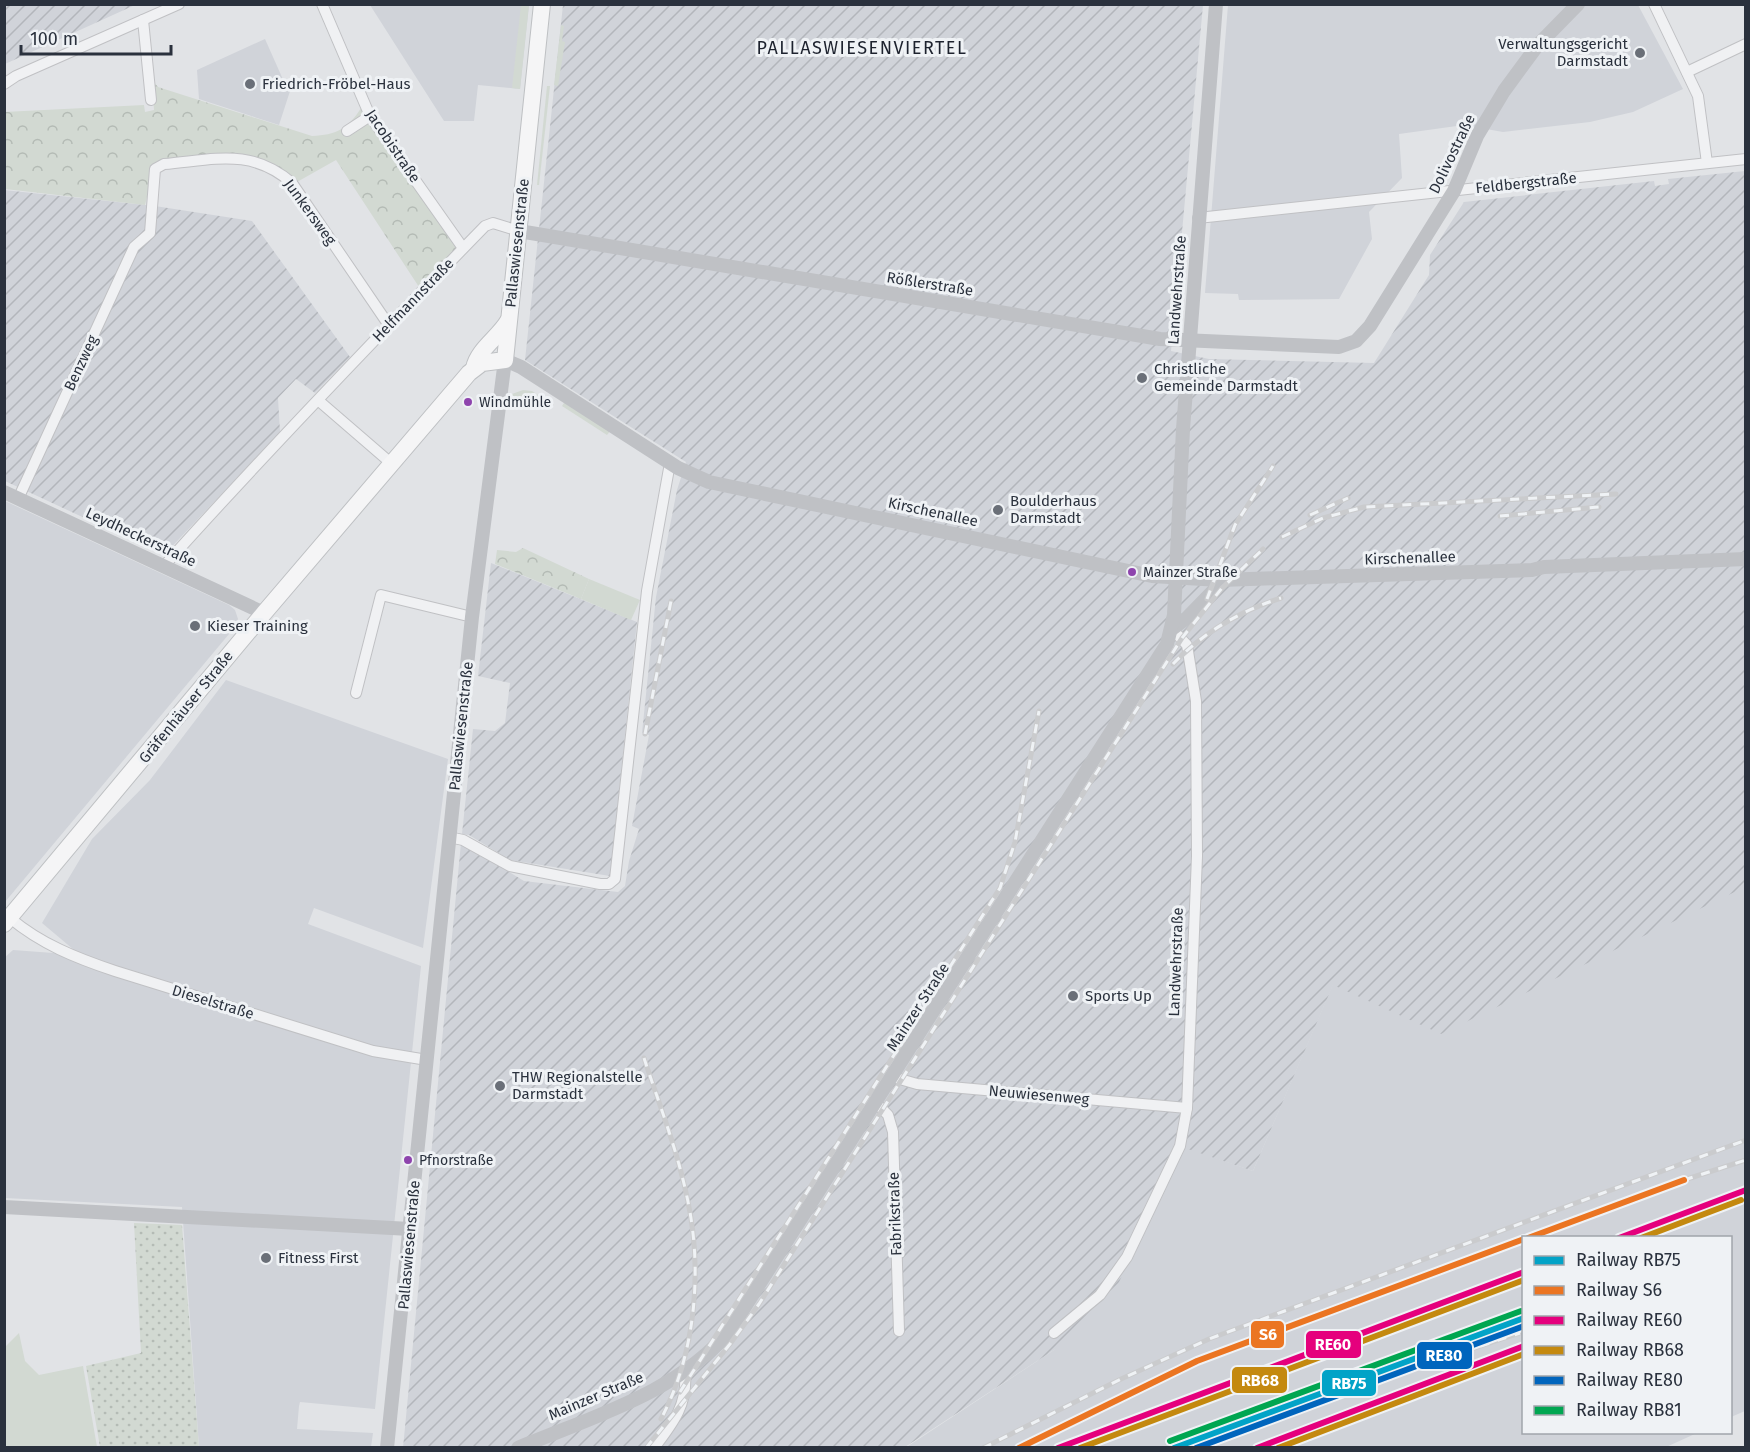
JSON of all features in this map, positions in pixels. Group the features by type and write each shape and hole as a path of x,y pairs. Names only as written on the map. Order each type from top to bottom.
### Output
{"main road":[{"name":"Pallaswiesenstraße","path":"505,360 542,4"},
{"name":"Gräfenhäuser Straße","path":"7,921 264,613 474,368 477,358 499,336 510,318"},
{"path":"474,368 482,363 505,360"}],"street":[{"path":"4,84 179,4"},
{"name":"Jacobistraße","path":"322,4 370,116 463,248"},
{"name":"Landwehrstraße","path":"1175,579 1198,218 1216,4"},
{"name":"Dolivostraße","path":"1339,347 1356,341 1370,326 1454,191 1477,136 1504,90 1537,46 1578,4"},
{"path":"1654,4 1698,96 1707,163"},
{"path":"143,20 151,100"},
{"path":"1687,72 1746,44"},
{"path":"347,131 370,116"},
{"name":"Junkersweg","path":"150,233 155,170 164,164 235,159 260,162 276,169 292,183 388,324"},
{"name":"Feldbergstraße","path":"1198,218 1746,159"},
{"name":"Helfmannstraße","path":"164,566 388,324 463,248 490,223 519,231"},
{"name":"Rößlerstraße","path":"519,231 1118,332 1190,342 1339,347"},
{"name":"Benzweg","path":"18,499 134,247 150,233"},
{"name":"Kirschenallee","path":"505,360 520,367 670,463 692,475 718,484 1149,576 1224,580 1532,570 1544,567 1746,559"},
{"name":"Pallaswiesenstraße","path":"387,1448 472,617 505,360"},
{"path":"318,401 392,464"},
{"path":"449,837 463,840 510,866 600,884 609,884 615,879 647,591 670,463"},
{"name":"Leydheckerstraße","path":"4,492 264,613"},
{"name":"Kirschenallee","path":"1532,570 1544,573 1746,566"},
{"name":"Mainzer Straße","path":"518,1448 642,1395 685,1371 717,1345 739,1318 1161,656 1172,629 1175,579"},
{"path":"1172,629 1188,617 1224,580"},
{"path":"356,693 381,595 472,617"},
{"name":"Landwehrstraße","path":"1054,1333 1094,1302 1111,1284 1127,1257 1180,1146 1186,1108 1197,856 1196,701 1187,645 1172,629"},
{"name":"Dieselstraße","path":"7,921 77,958 115,971 374,1052 427,1060"},
{"name":"Neuwiesenweg","path":"893,1077 917,1084 1186,1108"},
{"name":"Fabrikstraße","path":"876,1103 888,1115 893,1132 899,1331"},
{"path":"4,1208 410,1230"},
{"path":"654,1448 681,1410 686,1396 685,1371"}],"shaded area":[{"path":"5,4 135,4 135,5 5,64"},
{"path":"370,5 529,5 520,89 478,85 474,121 444,121"},
{"path":"563,5 1203,5 1171,351 1209,359 1374,363 1429,275 1430,255 1464,202 1654,181 1655,186 1669,184 1668,179 1745,171 1745,887 1441,1034 1333,985 1253,1171 1182,1147 1113,1295 1054,1350 905,1447 403,1448 461,843 524,881 618,892 625,886 629,861 639,829 632,826 649,735 642,733 656,597 677,490 686,462 525,360"},
{"path":"1228,5 1638,5 1683,89 1633,112 1590,122 1503,132 1464,125 1399,134 1402,178 1369,212 1372,239 1339,299 1239,300 1238,294 1205,293"},
{"path":"265,39 285,84 291,88 279,125 199,99 197,70"},
{"path":"4,190 155,206 252,221 350,357 315,393 296,379 278,398 280,432 164,555 5,481"},
{"path":"5,501 229,605 235,610 238,619 234,628 5,902"},
{"path":"491,563 637,622 610,876 510,860 469,835 462,834 473,729 495,731 505,723 510,683 478,676"},
{"path":"226,680 448,759 423,948 314,908 308,924 421,966 375,1409 300,1402 299,1406 297,1429 373,1433 371,1447 199,1447 182,1207 5,1198 4,958 13,950 80,955 42,923 92,839 150,780"},
{"path":"1745,878 1745,1411 1732,1417 1732,1236 1522,1236 1522,1434 1695,1434 1664,1448 905,1448 1054,1350 1182,1146 1253,1171 1333,984 1441,1033"}],"green space":[{"path":"521,5 529,5 520,89 512,88"},
{"path":"561,25 564,26 562,41 565,42 558,86 554,85"},
{"path":"152,80 158,87 312,136 341,130 361,108 458,246 419,287 336,160 297,182 282,169 266,161 248,157 212,157 155,165 145,205 5,189 4,112 144,105 145,112 154,110"},
{"path":"547,86 550,86 539,185 537,185"},
{"path":"523,390 532,391 554,405 523,402 522,410 507,409 512,394"},
{"path":"564,403 611,430 607,435 562,406"},
{"path":"523,548 589,579 581,599 495,564 497,550 516,552"},
{"path":"589,579 640,600 631,620 581,599"},
{"path":"134,1223 182,1225 199,1447 100,1447 86,1366 141,1353"},
{"path":"19,1333 25,1361 39,1375 83,1366 97,1447 5,1447 5,1347"}],"railway":[{"path":"1207,599 1235,525 1273,466"},
{"path":"1282,537 1323,518 1364,507 1616,494"},
{"path":"1310,515 1348,498"},
{"path":"1500,516 1599,507"},
{"path":"646,1448 730,1344 759,1304 1182,638 1222,588 1263,549"},
{"path":"1173,664 1197,642 1223,624 1251,609 1281,598"},
{"path":"645,734 671,601"},
{"path":"680,1392 1000,888 1015,842 1039,711"},
{"path":"644,1058 683,1179 695,1253 693,1310 689,1339 673,1393 661,1419"},
{"path":"983,1448 1121,1379 1209,1339 1746,1140"},
{"path":"1684,1180 1746,1160"},
{"path":"1192,1448 1348,1390 1520,1333"}],"rail line":[{"name":"S6","path":"1533,1236 1684,1180"},
{"name":"RE60","path":"1624,1236 1746,1190"},
{"name":"RB68","path":"1646,1236 1741,1200"},
{"name":"S6","path":"1019,1448 1197,1361 1522,1240"},
{"name":"RE60","path":"1058,1448 1522,1273"},
{"name":"RB68","path":"1080,1448 1522,1281"},
{"name":"RB81","path":"1170,1441 1521,1311"},
{"name":"RB75","path":"1174,1448 1522,1319"},
{"name":"RE80","path":"1196,1448 1522,1327"},
{"name":"RE60","path":"1257,1448 1522,1347"},
{"name":"RB68","path":"1278,1448 1522,1355"}],"place":[{"name":"Verwaltungsgericht Darmstadt","path":"1640,53"},
{"name":"Friedrich-Fröbel-Haus","path":"250,84"},
{"name":"Christliche Gemeinde Darmstadt","path":"1142,378"},
{"name":"Windmühle","path":"468,402"},
{"name":"Boulderhaus Darmstadt","path":"998,510"},
{"name":"Mainzer Straße","path":"1132,572"},
{"name":"Kieser Training","path":"195,626"},
{"name":"Sports Up","path":"1073,996"},
{"name":"THW Regionalstelle Darmstadt","path":"500,1086"},
{"name":"Pfnorstraße","path":"408,1160"},
{"name":"Fitness First","path":"266,1258"}],"district":[{"name":"PALLASWIESENVIERTEL","path":"862,48"}]}
